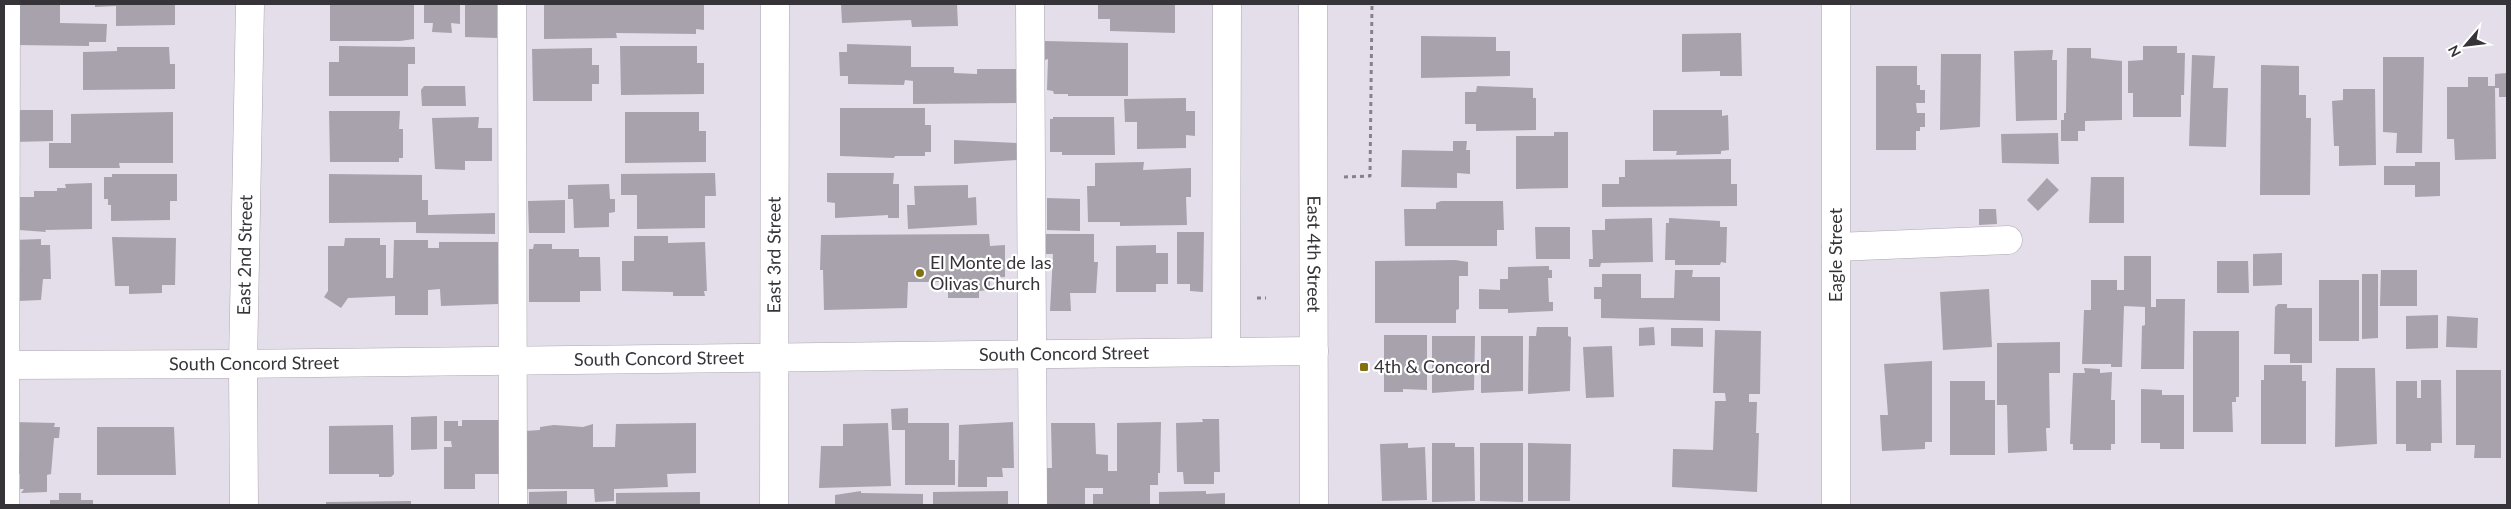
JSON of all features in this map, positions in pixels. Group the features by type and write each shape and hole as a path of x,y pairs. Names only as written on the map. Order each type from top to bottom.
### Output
{"street":[{"path":"5,505 6,4"},
{"name":"East 2nd Street","path":"244,505 243,364 250,4"},
{"path":"512,4 513,505"},
{"name":"East 3rd Street","path":"774,505 775,4"},
{"path":"1030,4 1031,354 1034,398 1033,505"},
{"path":"1226,352 1227,4"},
{"name":"East 4th Street","path":"1313,4 1314,505"},
{"name":"Eagle Street","path":"1836,4 1836,505"},
{"path":"1836,247 2008,240"},
{"name":"South Concord Street","path":"5,365 243,364 774,356 1314,351"}],"path":[{"path":"1370,176 1372,4"}],"building":[{"path":"15,4 60,4 60,23 107,24 106,42 89,42 89,46 15,45"},
{"path":"95,4 175,4 175,25 116,26 116,6 95,7"},
{"path":"330,4 414,4 414,39 400,41 330,41"},
{"path":"424,4 460,4 460,24 451,23 452,33 432,32 433,23 424,23"},
{"path":"465,4 497,4 497,38 465,37"},
{"path":"544,4 704,4 704,30 696,29 696,34 616,33 617,38 544,39"},
{"path":"841,4 957,4 958,26 912,27 911,20 842,23"},
{"path":"1098,4 1175,4 1175,33 1110,31 1110,19 1098,19"},
{"path":"1741,33 1742,76 1720,76 1720,71 1682,72 1682,34"},
{"path":"1421,36 1496,37 1496,51 1510,51 1510,76 1421,78"},
{"path":"1045,41 1128,43 1128,96 1068,96 1068,94 1054,94 1053,91 1047,90 1048,59 1045,60"},
{"path":"847,44 911,46 911,67 954,67 954,73 977,74 977,69 1019,69 1019,103 913,104 913,81 905,80 904,85 848,84 848,76 840,76 839,52 847,52"},
{"path":"339,46 415,47 415,64 408,64 408,96 329,96 329,62 339,62"},
{"path":"620,46 697,46 697,63 704,63 704,94 621,95"},
{"path":"2143,46 2177,46 2177,53 2185,53 2184,95 2181,95 2181,117 2133,117 2133,93 2128,93 2128,61 2143,60"},
{"path":"117,47 169,47 170,64 175,64 175,89 83,90 83,52 117,51"},
{"path":"592,48 592,65 599,65 599,84 592,84 592,101 533,101 532,49"},
{"path":"2067,48 2091,48 2091,58 2122,61 2122,120 2085,121 2085,131 2078,131 2078,141 2061,141 2061,120 2064,120 2064,113 2066,113"},
{"path":"2053,50 2052,60 2057,60 2057,120 2016,121 2014,51"},
{"path":"1941,54 1981,54 1980,127 1940,130"},
{"path":"2192,55 2215,56 2213,88 2228,88 2226,147 2189,146"},
{"path":"2383,57 2424,57 2422,153 2396,153 2397,133 2383,132"},
{"path":"2261,65 2299,66 2299,95 2306,95 2306,118 2311,118 2310,195 2260,195"},
{"path":"1876,66 1917,66 1917,85 1920,85 1920,90 1925,90 1925,103 1916,103 1917,113 1925,113 1925,127 1920,127 1920,131 1916,131 1916,150 1876,150"},
{"path":"2507,73 2507,97 2499,97 2499,88 2495,88 2496,159 2455,160 2454,139 2447,139 2447,87 2468,87 2468,77 2488,77 2488,86 2495,86 2495,74"},
{"path":"424,86 465,86 466,106 422,106 421,90"},
{"path":"1477,86 1533,88 1533,98 1536,98 1536,130 1476,131 1476,124 1465,124 1465,92 1476,92"},
{"path":"2343,89 2375,89 2376,165 2339,166 2339,146 2334,146 2332,101 2343,100"},
{"path":"1186,98 1186,111 1195,111 1195,136 1186,135 1186,148 1137,149 1137,122 1125,122 1124,99"},
{"path":"840,108 925,108 925,125 931,125 931,152 925,152 925,156 895,156 894,158 840,156"},
{"path":"14,110 53,110 53,141 14,142"},
{"path":"1653,110 1722,110 1722,116 1728,115 1729,150 1721,151 1721,154 1676,155 1677,151 1653,151"},
{"path":"329,111 400,111 399,129 403,129 403,158 399,158 399,162 330,162"},
{"path":"173,112 173,163 119,163 120,168 49,168 49,143 71,143 71,114"},
{"path":"625,112 699,112 699,131 706,131 706,162 625,163"},
{"path":"479,117 478,128 492,128 492,161 465,161 465,170 435,169 432,118"},
{"path":"1053,117 1114,117 1115,155 1062,155 1062,152 1050,152 1050,119 1053,119"},
{"path":"1554,132 1568,132 1568,188 1516,189 1516,136 1554,136"},
{"path":"2058,133 2059,164 2002,163 2001,134"},
{"path":"954,140 1017,143 1017,160 954,164"},
{"path":"1453,141 1467,141 1466,150 1470,150 1470,174 1457,173 1457,188 1401,187 1402,150 1453,151"},
{"path":"1731,159 1731,184 1737,184 1737,206 1602,207 1602,184 1619,184 1619,177 1625,177 1625,160"},
{"path":"1144,162 1143,170 1191,168 1191,197 1186,197 1187,225 1120,226 1120,222 1088,222 1087,186 1095,186 1095,163"},
{"path":"2415,162 2440,162 2440,196 2415,197 2415,185 2384,185 2384,166 2415,166"},
{"path":"715,173 716,196 705,196 705,228 637,229 637,195 621,195 621,174"},
{"path":"827,173 894,173 893,184 899,184 899,218 888,218 888,215 835,218 835,203 827,202"},
{"path":"112,174 177,174 177,201 170,201 170,220 111,221 111,205 108,205 108,199 104,199 104,177 112,177"},
{"path":"329,174 422,175 422,200 428,200 428,215 495,213 495,234 416,233 416,222 329,223"},
{"path":"2091,177 2124,177 2124,223 2089,223"},
{"path":"2047,178 2059,190 2038,211 2027,200"},
{"path":"92,183 92,229 45,230 46,232 19,230 19,197 34,197 34,191 57,191 57,188 66,188 65,184"},
{"path":"609,184 610,199 615,199 615,212 609,213 609,227 574,228 573,199 568,199 568,185"},
{"path":"968,185 968,198 976,197 977,225 908,229 907,205 915,205 914,186"},
{"path":"1047,198 1080,199 1080,231 1047,230"},
{"path":"565,200 565,233 529,233 528,201"},
{"path":"1441,201 1503,201 1504,230 1497,230 1497,246 1405,246 1404,209 1436,209 1436,203"},
{"path":"1979,209 1996,209 1997,224 1979,225"},
{"path":"1652,218 1653,262 1601,263 1600,267 1589,267 1589,259 1593,259 1592,230 1605,230 1605,219"},
{"path":"1669,218 1720,221 1720,227 1727,227 1726,263 1721,262 1720,265 1675,265 1675,260 1665,260 1666,223 1669,223"},
{"path":"1535,227 1570,227 1570,259 1536,259"},
{"path":"1177,232 1204,232 1203,292 1190,291 1190,284 1177,284"},
{"path":"989,234 990,246 1005,245 1005,277 990,278 990,290 979,291 979,298 948,298 948,290 944,290 944,282 908,282 907,308 824,310 823,270 820,270 821,235"},
{"path":"1044,234 1094,234 1094,262 1098,262 1096,293 1070,293 1071,311 1050,311 1053,254 1044,254"},
{"path":"634,236 668,236 668,243 705,242 707,291 704,291 705,296 673,296 673,292 622,291 622,261 634,261"},
{"path":"112,237 176,238 175,285 162,285 162,293 129,294 129,286 115,286"},
{"path":"345,238 380,238 380,245 386,245 386,278 393,278 394,240 428,240 428,248 439,248 439,242 499,242 499,304 441,306 440,289 428,290 428,315 395,315 395,296 348,298 341,308 324,297 328,291 328,246 344,246"},
{"path":"41,239 41,245 50,245 51,279 43,279 41,300 18,301 14,240"},
{"path":"534,244 552,244 552,249 579,249 579,257 600,257 601,291 580,291 580,302 529,302 529,249 533,249"},
{"path":"1156,245 1156,253 1168,253 1168,284 1156,284 1156,292 1116,292 1116,246"},
{"path":"2282,253 2282,285 2253,286 2253,254"},
{"path":"2124,256 2151,256 2151,307 2156,307 2156,299 2185,299 2184,369 2141,369 2142,326 2145,325 2145,307 2124,306 2122,367 2111,367 2111,364 2082,364 2084,310 2091,310 2091,280 2117,280 2117,290 2124,290"},
{"path":"1455,260 1468,262 1468,276 1459,276 1459,309 1456,310 1456,323 1375,323 1375,261"},
{"path":"2217,261 2248,261 2249,293 2217,293"},
{"path":"1549,266 1549,270 1552,270 1552,278 1548,278 1549,302 1553,302 1553,311 1508,313 1508,309 1479,309 1479,289 1500,290 1500,279 1508,279 1508,267"},
{"path":"1675,270 1693,270 1692,277 1720,277 1720,321 1601,318 1601,299 1594,299 1594,287 1602,287 1602,274 1641,274 1641,298 1674,298"},
{"path":"2381,270 2417,270 2417,306 2380,306"},
{"path":"2362,274 2378,274 2378,338 2362,339"},
{"path":"2319,280 2359,280 2359,341 2319,341"},
{"path":"1989,289 1992,347 1943,350 1940,292"},
{"path":"2278,304 2287,304 2287,308 2312,308 2312,363 2290,363 2290,354 2274,354 2275,307"},
{"path":"2438,315 2438,348 2406,349 2406,316"},
{"path":"2447,316 2478,318 2477,348 2446,347"},
{"path":"1537,327 1568,327 1568,336 1571,337 1570,391 1528,394 1529,336 1536,336"},
{"path":"1654,327 1655,345 1639,346 1639,328"},
{"path":"1671,328 1703,328 1703,347 1671,346"},
{"path":"1715,330 1761,331 1760,394 1749,394 1749,402 1757,402 1756,433 1759,433 1757,492 1672,487 1673,449 1713,450 1715,401 1726,401 1725,393 1713,393"},
{"path":"2193,331 2239,331 2239,397 2236,397 2236,402 2232,402 2233,432 2193,432"},
{"path":"1384,335 1427,335 1427,390 1403,389 1403,392 1384,392"},
{"path":"1432,336 1475,336 1474,390 1432,393"},
{"path":"1481,336 1523,336 1523,391 1481,393"},
{"path":"2060,342 2060,373 2049,373 2050,428 2046,428 2047,451 2008,453 2007,405 1997,405 1997,343"},
{"path":"1612,346 1614,397 1586,398 1583,347"},
{"path":"1932,361 1932,442 1925,442 1925,449 1882,451 1880,415 1888,415 1884,364"},
{"path":"2264,365 2302,365 2302,381 2306,381 2306,444 2261,444 2261,380 2264,380"},
{"path":"2084,368 2100,369 2100,373 2112,372 2111,400 2115,400 2115,444 2111,444 2111,450 2073,450 2073,444 2070,444 2073,373 2085,373"},
{"path":"2336,368 2375,368 2377,444 2335,447"},
{"path":"2456,370 2501,370 2501,458 2474,458 2475,445 2456,445"},
{"path":"2421,380 2441,380 2442,443 2431,443 2431,451 2406,451 2406,444 2396,444 2396,381 2417,381 2417,398 2421,398"},
{"path":"1950,381 1985,381 1985,400 1995,400 1995,455 1950,455"},
{"path":"2141,389 2162,390 2162,395 2184,395 2184,449 2160,449 2160,443 2141,443"},
{"path":"908,408 908,423 949,423 949,460 955,460 955,485 905,485 905,430 892,430 891,409"},
{"path":"437,416 437,449 411,450 411,417"},
{"path":"1202,419 1219,419 1220,472 1214,472 1214,484 1184,484 1183,472 1177,472 1176,423 1203,422"},
{"path":"462,420 499,420 499,474 475,474 475,489 444,489 444,447 452,447 451,441 444,441 444,421 458,421 458,426 462,426"},
{"path":"14,422 55,423 54,427 60,427 59,438 54,438 51,474 47,475 47,492 21,493 24,489 20,489 20,474 15,474"},
{"path":"1013,422 1014,468 1002,468 1003,477 987,477 987,487 958,487 959,425"},
{"path":"1161,422 1160,473 1158,473 1158,485 1150,485 1150,505 1093,505 1093,494 1103,494 1103,488 1085,488 1085,504 1045,504 1045,468 1052,468 1051,423 1095,423 1096,454 1108,455 1108,471 1117,471 1117,423"},
{"path":"696,423 696,473 667,474 668,487 614,489 614,501 595,502 594,489 525,489 525,431 540,430 540,427 554,425 583,427 593,424 593,447 615,447 616,424"},
{"path":"888,423 891,486 819,488 821,446 843,446 843,424"},
{"path":"393,425 394,474 391,477 379,477 379,474 329,474 329,426"},
{"path":"97,427 174,427 176,475 97,475"},
{"path":"1408,443 1408,448 1425,447 1427,500 1382,501 1380,444"},
{"path":"1432,443 1455,443 1455,447 1474,447 1475,501 1432,502"},
{"path":"1480,443 1523,443 1523,502 1480,501"},
{"path":"1528,443 1571,444 1570,501 1528,501"},
{"path":"567,491 567,505 529,505 529,492"},
{"path":"861,491 861,493 923,494 923,505 835,505 835,495"},
{"path":"1008,491 1008,505 933,505 933,492"},
{"path":"1206,491 1206,494 1225,493 1225,505 1159,505 1159,492"},
{"path":"700,492 700,505 616,505 616,493"},
{"path":"59,493 81,493 81,500 93,500 93,505 50,505 50,500 59,500"},
{"path":"411,501 411,505 326,505 326,502"}],"place":[{"name":"El Monte de las Olivas Church","path":"920,273"},
{"name":"4th & Concord","path":"1364,367"}]}
